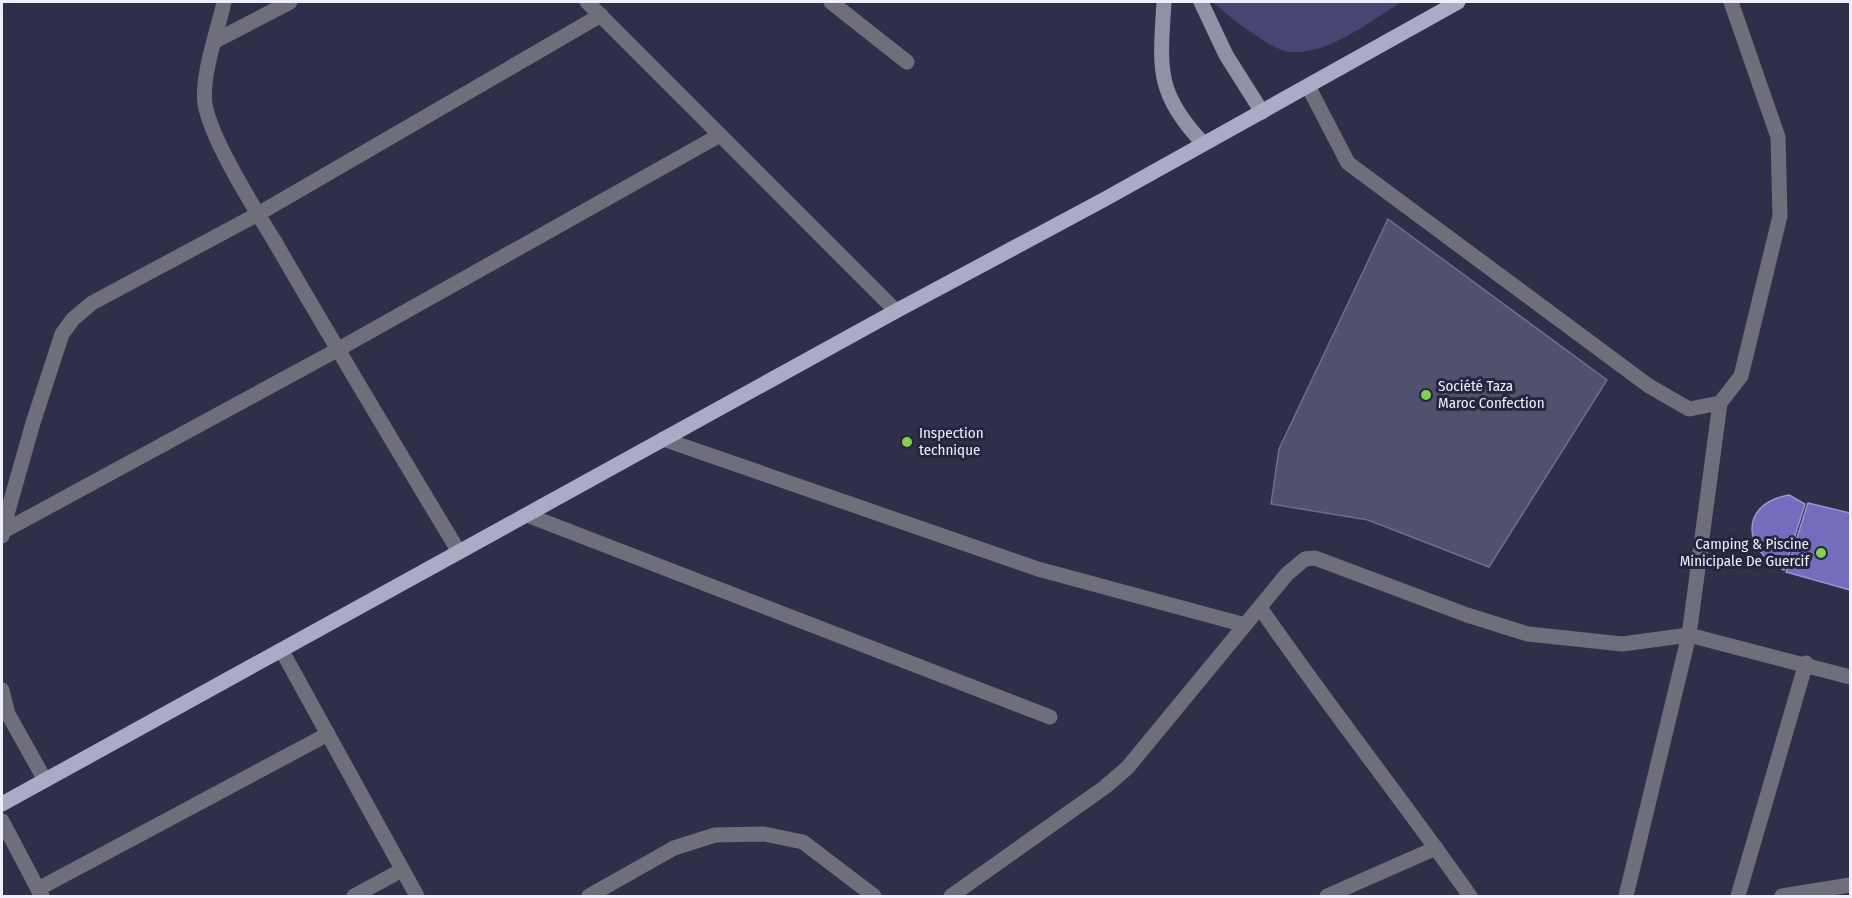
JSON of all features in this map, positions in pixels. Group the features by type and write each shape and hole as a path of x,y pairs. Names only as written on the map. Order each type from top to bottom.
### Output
{"main road":[{"path":"2,804 1458,2"}],"street":[{"path":"224,2 206,81 207,114 258,214 459,552"},
{"path":"215,41 290,2"},
{"path":"587,2 896,311"},
{"path":"831,2 907,62"},
{"path":"1164,2 1160,65 1164,82 1183,122 1203,143"},
{"path":"1201,2 1226,55 1262,112"},
{"path":"1626,897 1689,635 1720,403 1741,376 1780,216 1778,137 1731,2"},
{"path":"2,534 62,334 73,319 92,303 258,214 601,15"},
{"path":"1308,86 1348,163 1649,386 1689,409 1720,403"},
{"path":"2,534 337,350 720,135"},
{"path":"663,439 1038,569 1245,625"},
{"path":"527,515 1050,717"},
{"path":"951,897 1105,787 1128,767 1245,625 1261,609 1294,566 1305,559 1315,558 1528,634 1622,644 1689,635 1806,663 1851,677"},
{"path":"1261,609 1315,687 1470,897"},
{"path":"282,651 417,897"},
{"path":"1738,897 1806,663"},
{"path":"2,690 8,714 45,780"},
{"path":"2,821 40,893 328,734"},
{"path":"590,897 674,848 715,835 764,834 803,842 874,897"},
{"path":"1327,897 1363,878 1436,848"},
{"path":"354,897 402,870"},
{"path":"1782,897 1851,885"}],"shaded area":[{"path":"1213,2 1402,2 1334,43 1304,51 1289,52 1261,39"},
{"name":"Camping & Piscine Minicipale De Guercif","path":"1789,495 1805,504 1784,570 1770,562 1760,552 1752,529 1754,518 1761,508 1772,500"},
{"name":"Camping & Piscine Minicipale De Guercif","path":"1808,503 1850,513 1850,590 1786,572"}],"building":[{"path":"1388,219 1607,380 1489,567 1368,520 1271,504 1279,449"}],"place":[{"name":"Société Taza Maroc Confection","path":"1426,395"},
{"name":"Inspection technique","path":"907,442"},
{"name":"Camping & Piscine Minicipale De Guercif","path":"1821,553"}]}
